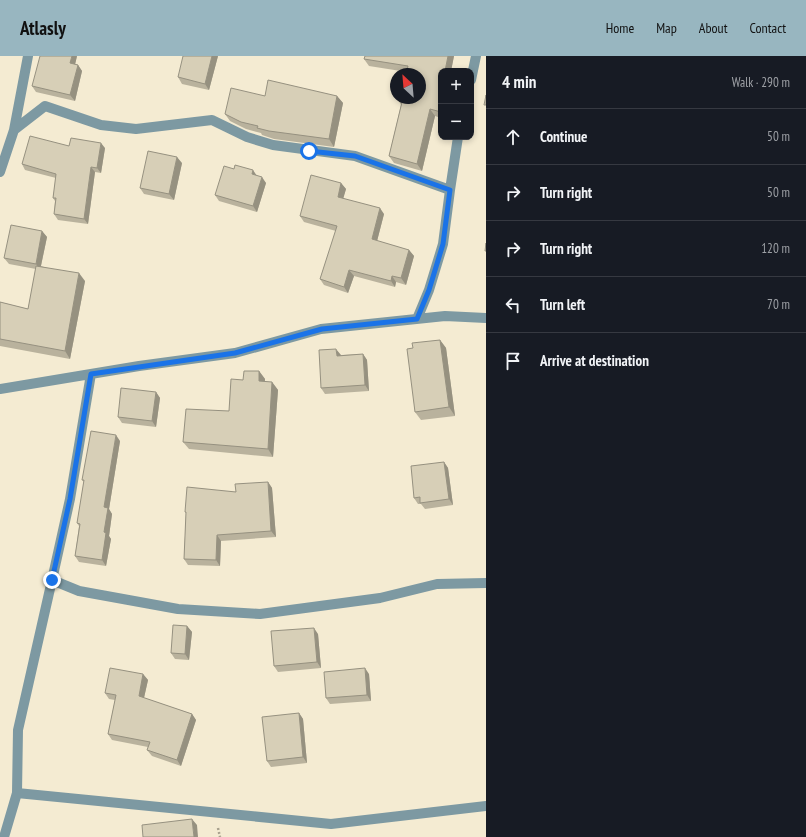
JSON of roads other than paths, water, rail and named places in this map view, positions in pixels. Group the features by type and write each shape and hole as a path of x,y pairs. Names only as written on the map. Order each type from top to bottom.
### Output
{"street":[{"path":"0,172 14,130 28,56"},
{"path":"474,68 476,56"},
{"path":"14,130 45,106 101,125 136,129 212,120 248,137 273,145 355,156 450,190"},
{"path":"417,319 429,290 443,244 458,140"},
{"path":"0,389 235,353 322,329 445,316 486,318"},
{"path":"4,837 17,793 18,730 70,499 91,374"},
{"path":"52,580 79,591 178,609 260,614 380,598 437,584 486,583"},
{"path":"17,793 214,814 330,824 486,806"}]}
